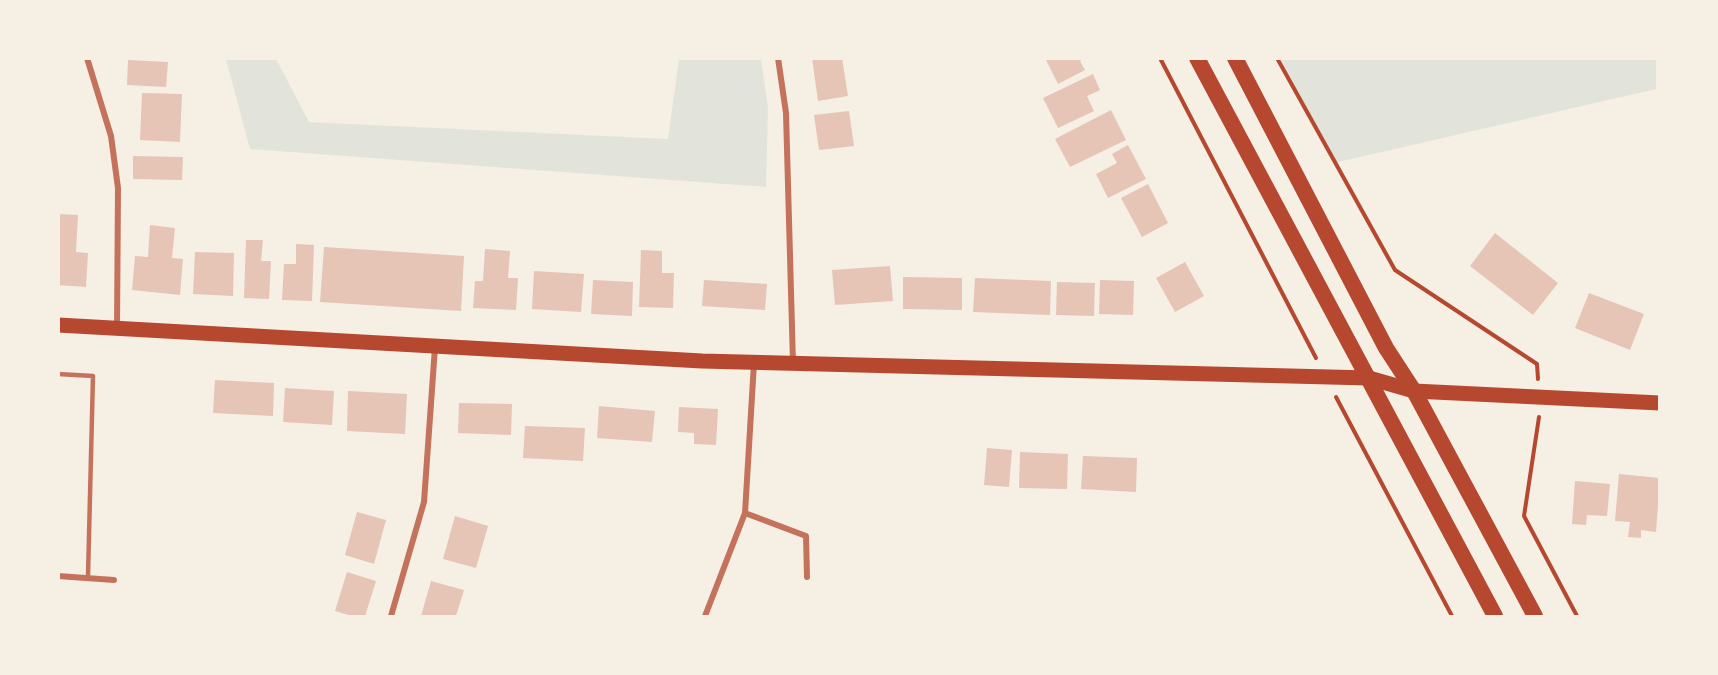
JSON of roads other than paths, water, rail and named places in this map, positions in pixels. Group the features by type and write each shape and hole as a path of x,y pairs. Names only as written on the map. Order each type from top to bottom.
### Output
{"highway":[{"path":"1197,58 1495,616"},
{"path":"1235,58 1386,348 1414,392 1535,616"}],"main road":[{"path":"58,325 702,361 1369,378 1414,392 1659,403"}],"street":[{"path":"87,58 111,136 118,188 117,329"},
{"path":"778,58 786,114 794,363"},
{"path":"391,616 424,502 435,346"},
{"path":"705,616 745,513 754,362"},
{"path":"745,513 806,536 807,577"},
{"path":"58,576 87,576 114,580"}],"lane":[{"path":"58,374 93,376 87,576"}]}
